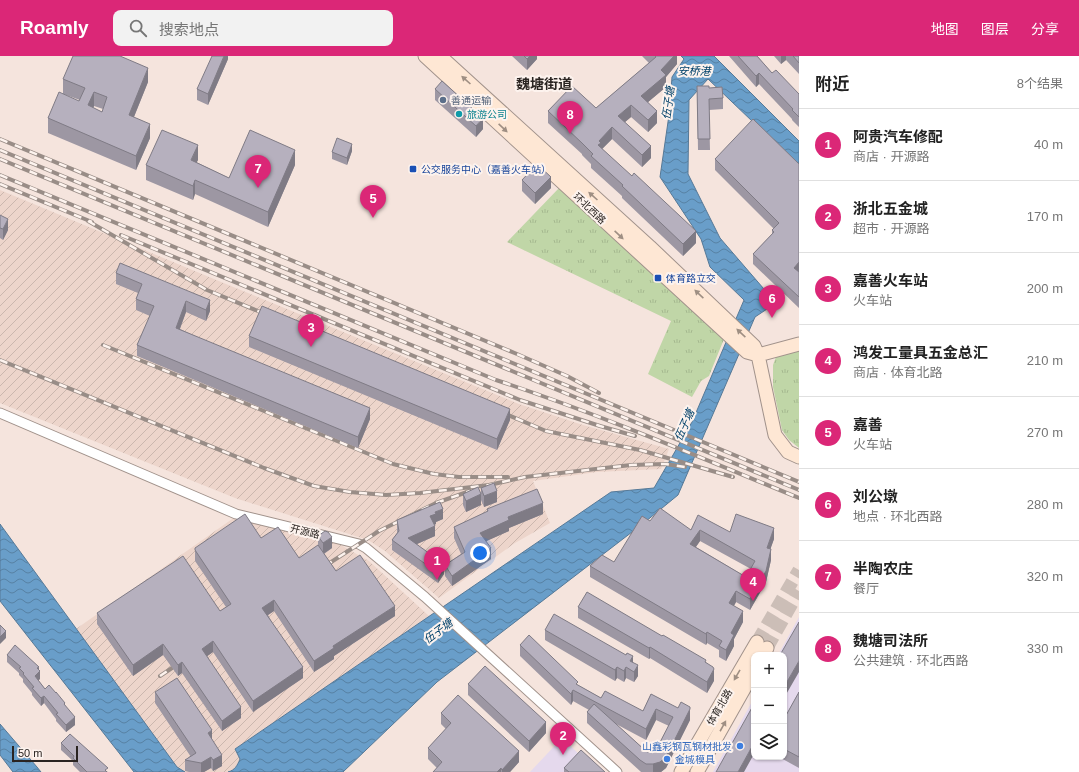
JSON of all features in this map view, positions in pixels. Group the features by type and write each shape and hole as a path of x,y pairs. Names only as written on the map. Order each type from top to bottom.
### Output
{"street":[{"name":"环北西路","path":"425,56 753,351"},
{"name":"环北西路","path":"440,56 650,248 724,324"},
{"path":"799,344 753,351 775,435 788,452 799,458"},
{"name":"开源路","path":"0,413 236,514 359,544 366,548 425,597 616,772"},
{"name":"体育北路","path":"681,772 762,648"},
{"name":"体育北路","path":"697,772 751,676"}],"shaded area":[{"path":"0,190 519,404 583,425 669,449 661,469 597,472 533,481 550,523 515,543 439,598 385,551 368,540 235,498 0,403"},
{"path":"235,517 339,544 369,561 429,616 235,749 240,759 238,766 233,770 228,772 185,772 177,767 76,629"},
{"path":"799,617 799,772 713,772 751,703 751,760 787,760 787,652 780,652"},
{"path":"562,738 598,772 530,772"}],"green space":[{"path":"559,188 724,339 709,376 701,381 692,397 648,374 671,321 507,242"},
{"path":"799,347 799,448 789,440 782,430 773,387 773,365 777,354"}],"water":[{"path":"681,56 714,56 799,141 799,166 708,79 689,100 688,174 720,238 776,303 755,317 678,495 437,682 343,772 228,772 236,767 240,759 235,749 611,492 654,488 692,422 744,300 710,267 701,239 660,177 669,115 672,77 684,59"},
{"path":"0,524 177,767 185,772 134,772 0,601"},
{"path":"0,724 41,772 13,772 0,755"}],"building":[{"path":"73,56 120,56 148,68 129,115 150,124 136,156 48,118 59,92 79,101 85,88 63,79","holes":["94,92 107,97 102,112 88,105"]},
{"path":"212,56 224,56 208,94 197,89"},
{"path":"655,56 674,56 661,70 666,75 641,96 657,111 648,120 631,105 618,116 651,146 642,155 612,127 599,141 601,143 598,145 632,176 634,173 696,231 683,244 591,156 593,154 548,111 572,86 596,108 656,57"},
{"path":"738,56 757,56 772,73 776,70 799,94 799,117 759,73 756,76"},
{"path":"793,56 799,56 799,63"},
{"path":"442,81 483,118 476,126 435,89"},
{"path":"697,86 709,86 709,88 722,87 723,98 709,99 710,139 698,139"},
{"path":"753,119 799,164 799,262 794,268 799,272 799,297 753,254 774,232 772,230 779,223 715,159"},
{"path":"162,130 198,145 191,160 229,178 250,130 295,150 268,212 195,180 193,186 146,165"},
{"path":"337,138 352,144 347,158 332,152"},
{"path":"537,164 551,177 535,193 522,180"},
{"path":"0,215 8,219 3,229 0,228"},
{"path":"120,263 210,300 206,310 186,301 176,328 370,408 358,437 137,345 154,306 136,299 142,284 116,273"},
{"path":"262,306 510,409 497,439 249,336"},
{"path":"494,483 497,491 484,496 481,488"},
{"path":"478,487 481,494 466,501 463,494"},
{"path":"537,489 543,503 508,517 509,520 480,533 491,548 452,576 445,565 465,552 454,527 488,511 487,509"},
{"path":"440,502 443,509 430,516 435,526 408,538 444,564 438,573 392,540 399,531 397,520"},
{"path":"660,508 691,530 698,515 730,532 736,514 774,528 767,548 771,549 766,571 750,599 736,591 729,603 743,611 731,633 734,635 726,650 719,646 722,641 707,632 706,634 590,566 602,555 614,562 642,516 650,521","holes":["700,530 755,561 746,577 690,544"]},
{"path":"245,514 261,538 278,527 299,558 318,545 336,571 360,555 395,606 333,646 334,648 314,661 274,600 262,608 303,667 253,701 213,641 202,649 241,707 222,721 182,662 178,665 163,644 133,665 97,613 183,556 220,611 231,604 195,548"},
{"path":"325,531 332,537 323,543 318,536"},
{"path":"587,592 706,660 705,662 714,669 707,682 650,647 649,648 578,607"},
{"path":"554,614 626,655 627,653 633,656 630,661 638,665 634,672 626,667 624,671 617,667 615,670 545,630"},
{"path":"799,622 799,661 787,682 787,652 782,652"},
{"path":"0,625 6,631 0,637"},
{"path":"529,635 578,682 576,684 601,698 605,691 643,711 651,694 678,708 681,702 690,707 666,757 660,762 646,764 587,712 594,704 647,752 656,750 673,717 656,709 646,729 573,690 571,694 520,645"},
{"path":"15,645 39,667 37,668 40,671 35,676 45,689 49,685 75,717 66,725 56,714 58,713 44,696 41,698 32,688 34,687 19,668 21,667 7,655"},
{"path":"485,666 546,722 529,741 468,684"},
{"path":"177,678 212,730 208,733 222,755 213,760 211,757 201,763 185,760 196,753 155,692"},
{"path":"799,692 799,757 787,751 787,714"},
{"path":"458,695 519,751 502,770 501,768 497,772 433,772 442,762 428,748 451,723 441,713"},
{"path":"751,709 751,748 738,772 716,772"},
{"path":"70,734 108,768 105,770 107,772 87,772 73,758 74,756 61,743"},
{"path":"581,750 605,772 569,772 564,768"}],"tunnel":[{"path":"757,642 799,570"},
{"path":"767,648 799,591"}],"railway":[{"path":"0,139 517,354 567,376 599,393"},
{"path":"0,150 799,482"},
{"path":"0,159 799,490"},
{"path":"0,175 496,380 611,421 799,498"},
{"path":"0,184 92,222"},
{"path":"88,221 207,290 270,316"},
{"path":"121,235 520,400 635,436"},
{"path":"103,345 393,464 434,474 459,477 508,477"},
{"path":"0,360 264,468 314,486 350,492 386,495 420,493 489,485 525,477 631,465 665,464 685,467"},
{"path":"501,412 546,431 640,450 733,477"},
{"path":"325,566 379,531 436,503 470,491"},
{"path":"160,676 172,668"}],"place":[{"name":"善通运输","path":"443,100"},
{"name":"旅游公司","path":"459,114"},
{"name":"魏塘司法所","path":"570,134"},
{"name":"公交服务中心（嘉善火车站）","path":"413,169"},
{"name":"半陶农庄","path":"258,188"},
{"name":"嘉善","path":"373,218"},
{"name":"体育路立交","path":"658,278"},
{"name":"刘公墩","path":"772,318"},
{"name":"嘉善火车站","path":"311,347"},
{"name":"阿贵汽车修配","path":"437,580"},
{"name":"鸿发工量具五金总汇","path":"753,601"},
{"name":"山鑫彩钢瓦钢材批发","path":"740,746"},
{"name":"浙北五金城","path":"563,755"},
{"name":"金城模具","path":"667,759"}],"district":[{"name":"魏塘街道","path":"544,84"}],"water label":[{"name":"安桥港","path":"694,71"},
{"name":"伍子塘","path":"668,103"},
{"name":"伍子塘","path":"684,425"},
{"name":"伍子塘","path":"438,631"}]}
